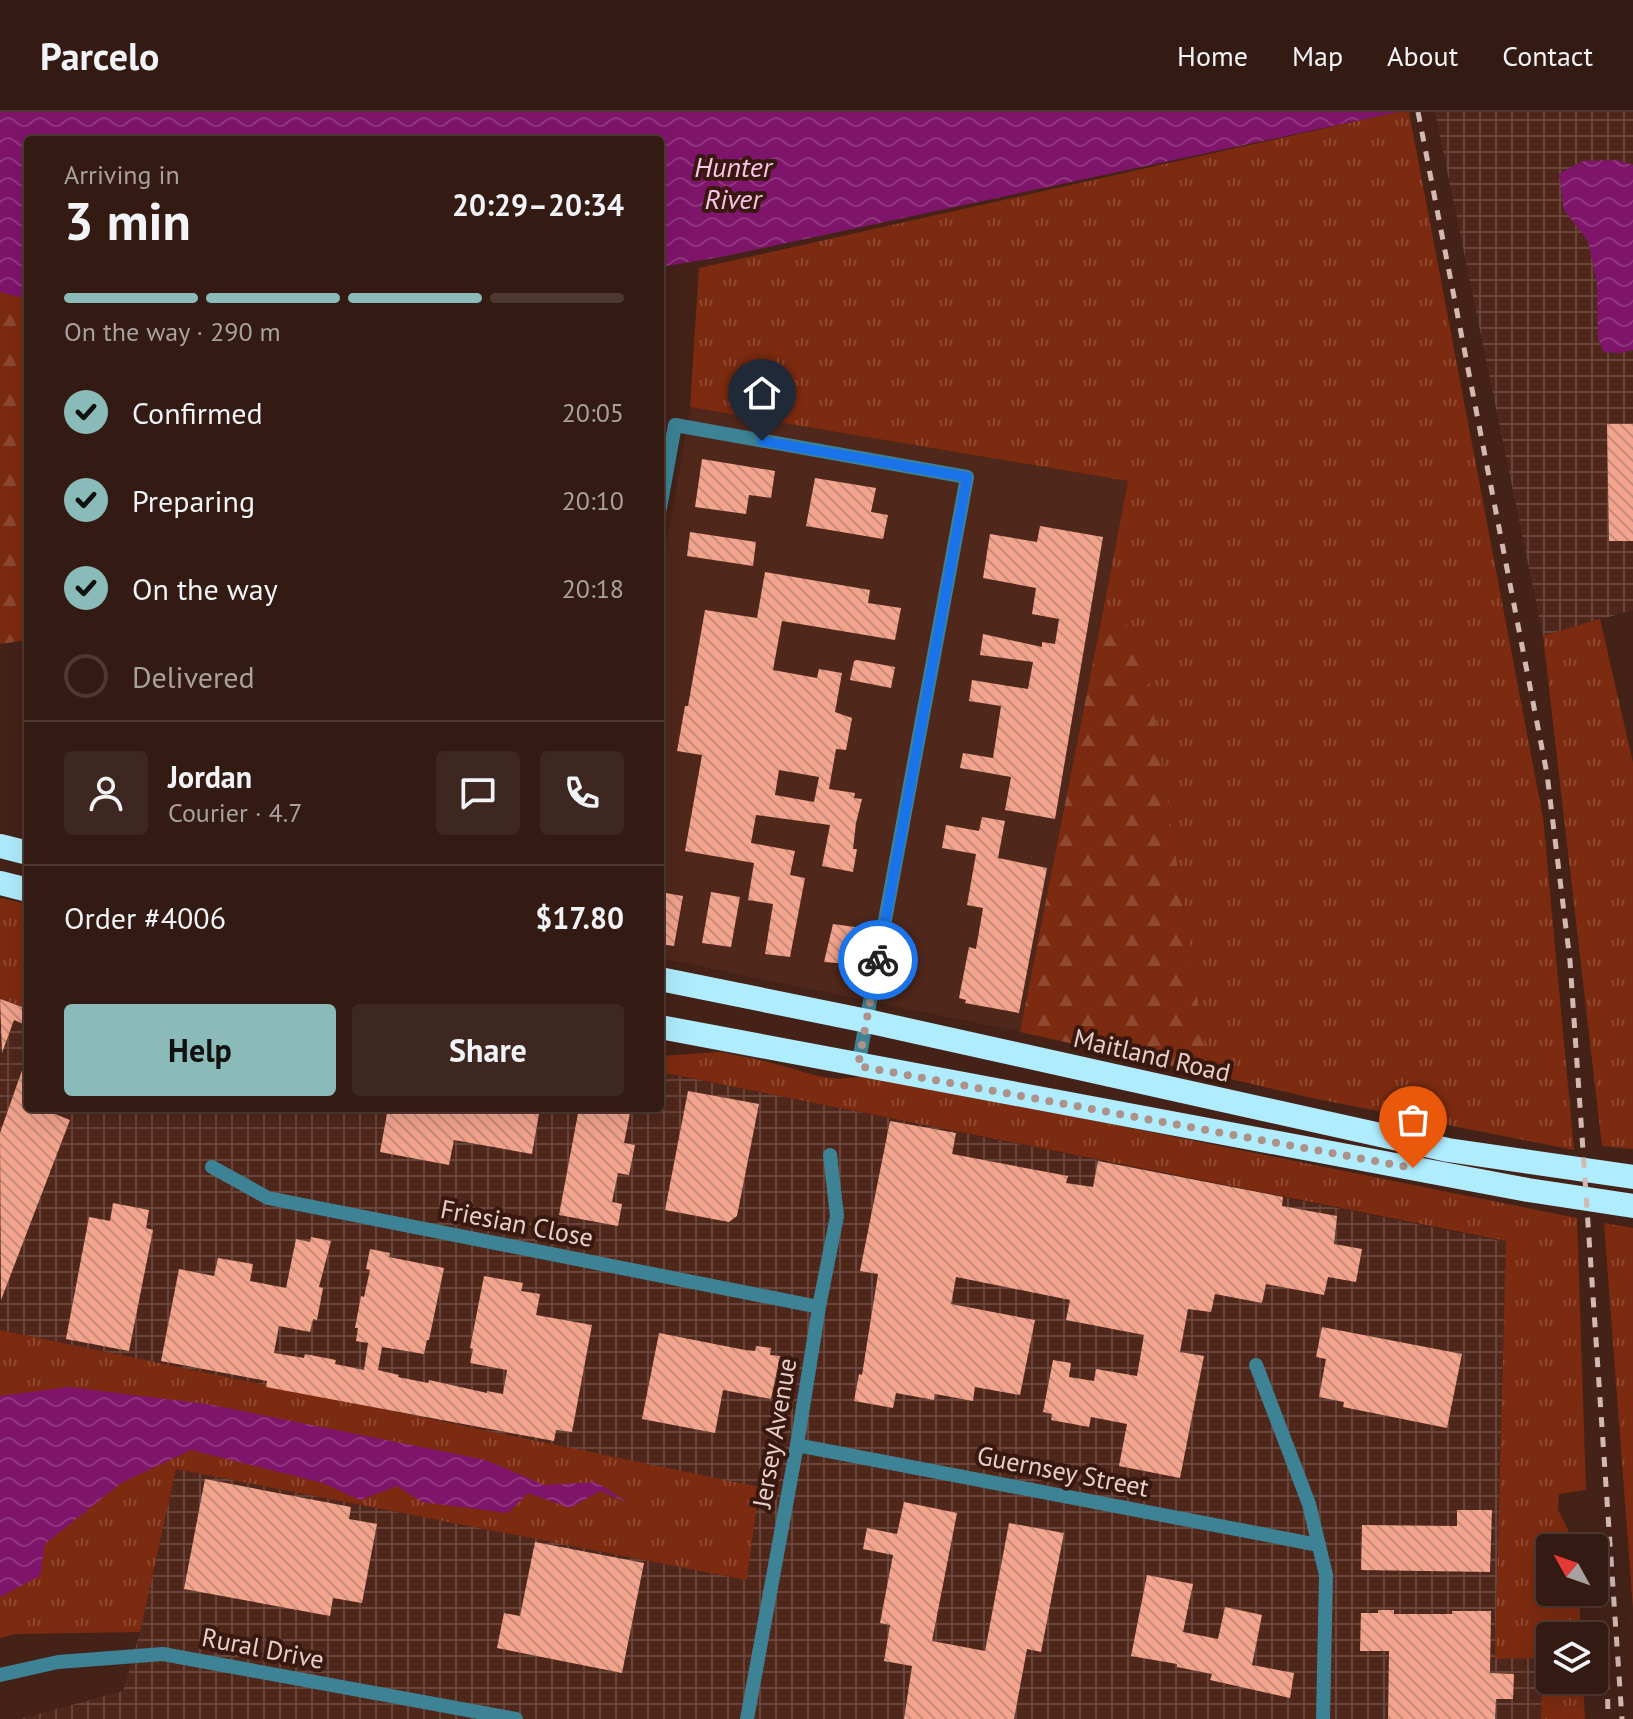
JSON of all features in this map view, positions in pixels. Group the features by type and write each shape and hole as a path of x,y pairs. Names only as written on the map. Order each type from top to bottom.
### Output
{"highway":[{"path":"0,846 24,852"},
{"path":"0,883 24,889"},
{"name":"Maitland Road","path":"664,980 867,1021 1448,1150 1632,1177"},
{"path":"664,1028 1528,1190 1633,1206"}],"street":[{"path":"664,486 675,425 967,477 858,1066"},
{"name":"Jersey Avenue","path":"747,1719 837,1216 830,1155"},
{"name":"Friesian Close","path":"212,1167 268,1198 819,1307"},
{"path":"1256,1365 1309,1504 1326,1575 1323,1719"},
{"name":"Guernsey Street","path":"797,1445 1319,1545"},
{"name":"Rural Drive","path":"0,1675 58,1662 163,1654 516,1719"}],"shaded area":[{"path":"1435,112 1633,112 1633,610 1543,636"},
{"path":"690,407 1128,481 1020,1032 664,959 664,558"},
{"path":"0,998 24,1007 24,1112 664,1112 664,1073 1506,1242 1495,1658 1536,1658 1536,1694 1541,1694 1541,1719 20,1719 123,1691 140,1632 176,1469 747,1580 758,1488 0,1330"}],"green space":[{"path":"1409,112 1543,818 1574,1150 1312,1098 1209,1074 1142,634 1103,611 1128,481 690,407 699,268"},
{"path":"0,292 24,298 24,641 0,644"},
{"path":"1103,611 1142,634 1209,1074 1020,1032"},
{"path":"1600,619 1633,763 1633,1149 1602,1146 1543,636"},
{"path":"0,898 24,903 24,1007 0,998"},
{"path":"720,1052 821,1077 855,1078 869,1075 1577,1218 1586,1490 1559,1494 1558,1510 1570,1534 1536,1534 1536,1606 1580,1606 1580,1622 1536,1622 1536,1658 1495,1659 1506,1241 664,1073 664,1056"},
{"path":"1604,1223 1633,1228 1633,1609"},
{"path":"0,1330 759,1487 747,1580 176,1469 140,1632 15,1634 0,1638"},
{"path":"1541,1694 1584,1694 1585,1719 1541,1719"}],"water":[{"name":"Hunter River","path":"0,112 1398,112 726,256 664,266 664,136 24,136 24,298 0,292"},
{"path":"1617,160 1633,165 1633,350 1620,353 1604,352 1598,339 1597,283 1588,241 1564,210 1559,174 1583,161"},
{"path":"68,1387 207,1404 486,1460 544,1485 596,1482 629,1503 600,1491 570,1508 528,1493 508,1513 422,1502 397,1486 360,1500 323,1483 191,1450 121,1483 45,1544 40,1576 0,1597 0,1396"}],"building":[{"path":"1607,424 1633,424 1633,541 1609,541"},
{"path":"702,459 775,471 771,498 749,495 746,514 695,507"},
{"path":"815,478 876,488 871,512 888,515 883,539 806,526"},
{"path":"1040,526 1103,537 1055,819 1005,810 1011,777 960,768 963,753 993,758 1001,706 969,701 972,680 1028,689 1033,662 980,655 983,634 1042,647 1042,642 1055,644 1059,619 1032,614 1036,588 983,578 990,534 1037,542"},
{"path":"690,532 756,542 753,566 687,556"},
{"path":"765,572 870,590 868,603 901,608 895,640 782,621 773,670 817,678 819,669 842,673 835,712 852,718 846,750 836,749 829,789 855,793 854,798 862,799 856,823 853,849 857,849 853,872 822,866 830,825 756,815 751,843 795,851 790,875 805,878 790,957 765,954 773,904 748,900 754,863 685,851 702,755 677,751 705,610 757,618","holes":["779,770 819,777 814,802 775,795"]},
{"path":"854,661 895,667 891,688 850,680"},
{"path":"982,817 1005,821 998,858 1047,868 1019,1013 965,1003 966,1000 959,998 969,947 976,949 983,908 967,905 976,854 942,848 946,825 979,831"},
{"path":"711,892 740,897 731,947 702,943"},
{"path":"664,893 683,896 674,946 664,945"},
{"path":"833,924 855,927 850,964 824,962"},
{"path":"0,999 24,1008 24,1024 14,1020 2,1053"},
{"path":"24,1065 24,1112 56,1112 70,1120 1,1300 0,1133"},
{"path":"688,1091 759,1104 737,1216 729,1222 665,1210"},
{"path":"387,1112 539,1112 532,1154 454,1140 449,1165 380,1152"},
{"path":"578,1112 630,1112 624,1143 635,1145 629,1175 618,1173 612,1202 622,1204 618,1226 559,1215"},
{"path":"890,1121 956,1133 952,1154 1068,1176 1066,1183 1093,1187 1098,1161 1283,1197 1282,1206 1337,1216 1334,1244 1362,1249 1356,1282 1328,1277 1324,1295 1266,1284 1262,1303 1215,1294 1211,1312 1188,1309 1180,1352 1204,1356 1180,1478 1119,1466 1127,1424 1091,1417 1089,1427 1051,1420 1052,1414 1043,1412 1053,1360 1071,1363 1069,1377 1094,1381 1096,1369 1137,1376 1144,1335 1066,1320 1070,1300 956,1277 951,1304 1035,1320 1020,1395 975,1387 973,1401 935,1394 934,1400 896,1393 893,1408 854,1401 859,1374 862,1375 878,1274 860,1271"},
{"path":"113,1203 149,1210 146,1228 153,1230 129,1351 66,1339 89,1217 110,1221"},
{"path":"311,1237 331,1241 319,1287 323,1288 317,1320 313,1319 310,1332 279,1326 274,1353 304,1358 305,1354 364,1370 368,1343 356,1341 358,1328 355,1328 370,1270 366,1269 370,1249 390,1253 389,1257 444,1268 424,1354 382,1347 378,1370 428,1383 429,1380 503,1394 507,1370 470,1363 473,1349 470,1348 484,1276 523,1283 521,1291 540,1294 536,1315 592,1325 572,1432 556,1430 554,1441 266,1387 267,1381 161,1361 179,1269 214,1276 218,1258 253,1264 250,1281 286,1288 296,1239 310,1242"},
{"path":"1322,1327 1462,1354 1447,1428 1343,1407 1344,1402 1319,1397 1326,1359 1316,1357"},
{"path":"659,1333 745,1350 755,1351 756,1346 771,1348 770,1355 780,1356 771,1399 723,1390 715,1433 642,1419"},
{"path":"205,1479 351,1507 349,1519 377,1524 362,1603 333,1598 330,1616 184,1589"},
{"path":"904,1502 957,1513 932,1641 985,1651 1009,1523 1064,1533 1041,1652 1027,1649 1014,1719 904,1719 912,1666 884,1661 890,1625 880,1623 893,1555 863,1549 867,1528 897,1534"},
{"path":"1457,1510 1492,1510 1490,1572 1361,1570 1362,1525 1457,1526"},
{"path":"535,1542 644,1563 622,1673 497,1648 504,1613 520,1616"},
{"path":"1147,1575 1193,1584 1183,1632 1218,1639 1225,1607 1262,1615 1252,1665 1294,1673 1290,1698 1210,1680 1212,1674 1177,1667 1177,1664 1131,1656"},
{"path":"1378,1610 1394,1610 1394,1614 1491,1611 1490,1673 1514,1674 1513,1699 1496,1699 1495,1719 1388,1719 1389,1651 1360,1651 1361,1613 1378,1613"}],"railway":[{"path":"1418,112 1547,774 1570,961 1622,1719"},
{"path":"1608,1694 1608,1719"}],"way so far":[{"path":"878,960 858,1066 1413,1168"}],"route":[{"path":"762,441 967,477 878,960"}]}
